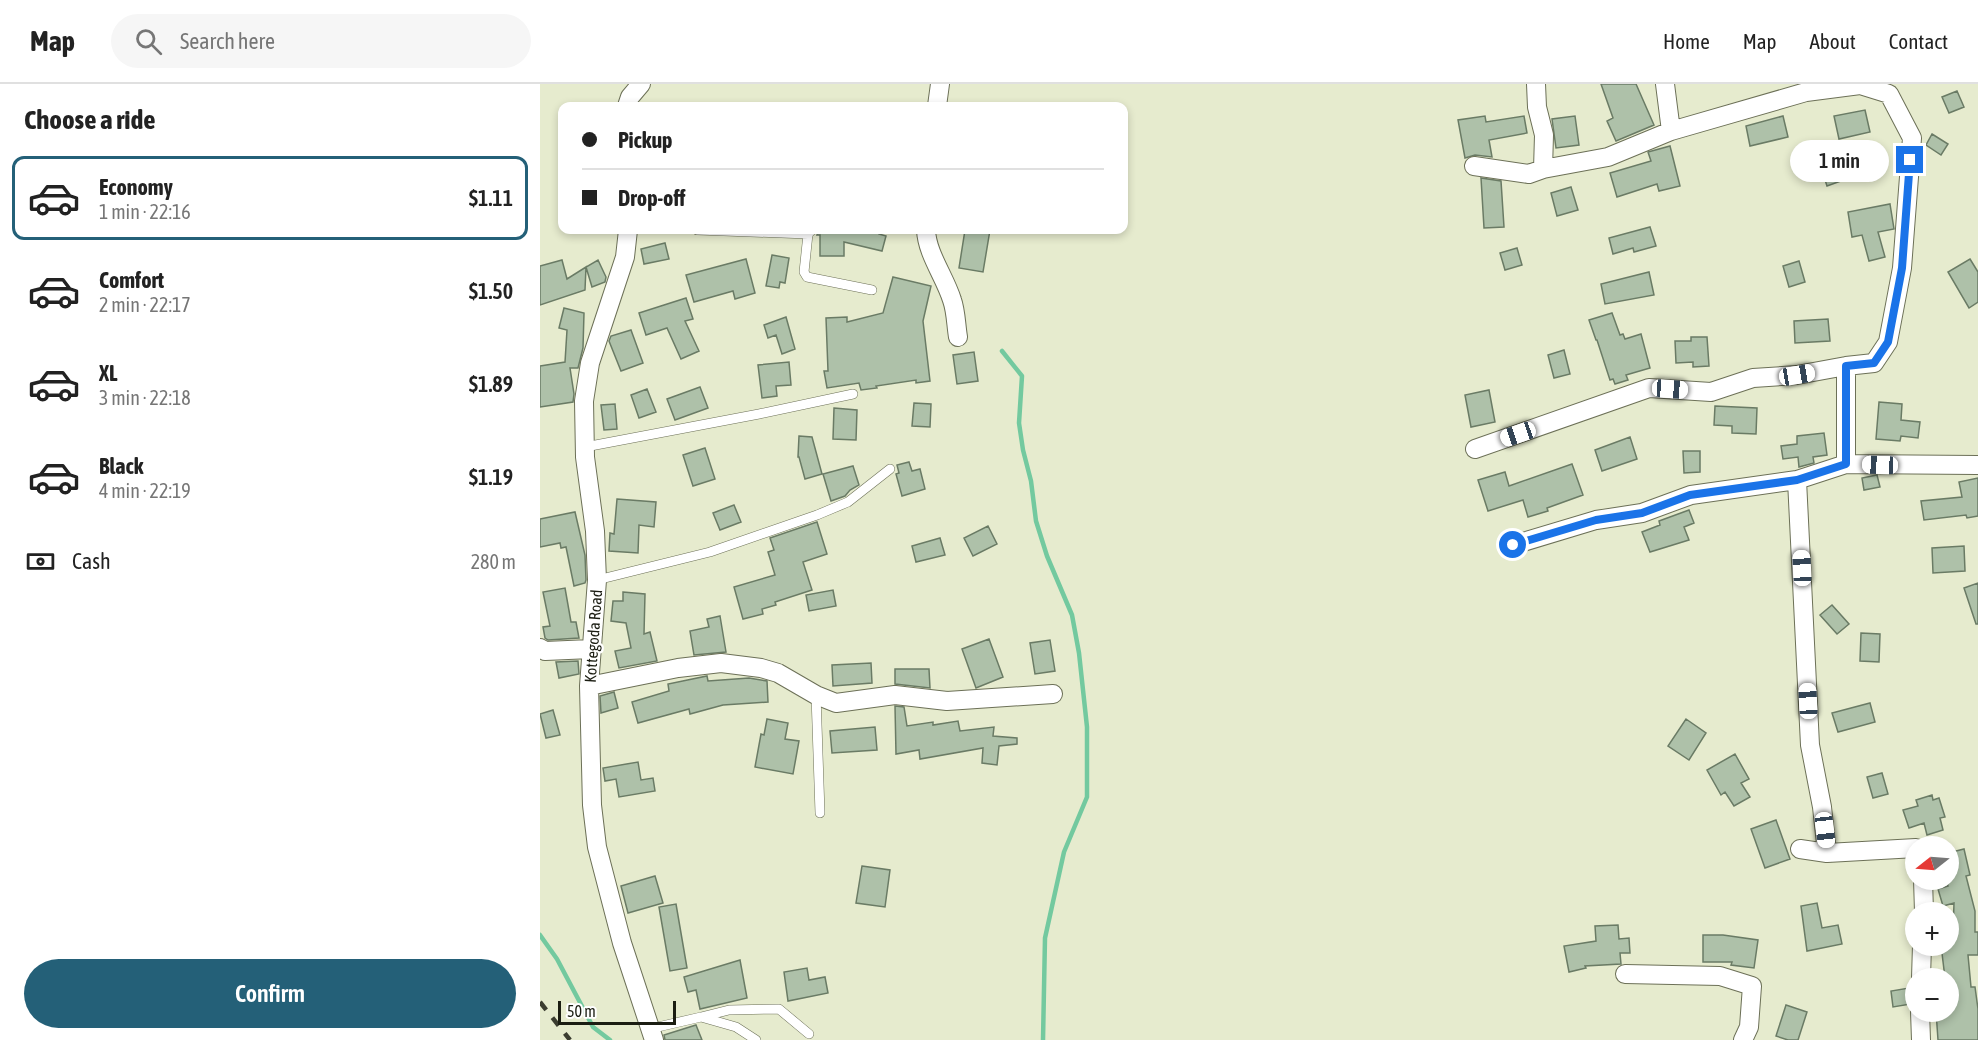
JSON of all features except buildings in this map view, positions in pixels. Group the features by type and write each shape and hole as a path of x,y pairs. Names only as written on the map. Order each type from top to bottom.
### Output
{"street":[{"path":"628,102 641,84"},
{"path":"938,102 940,84"},
{"path":"1536,84 1544,135 1543,169"},
{"path":"1665,84 1671,131"},
{"path":"1474,166 1529,174 1543,169 1608,158 1671,131 1806,88 1860,85 1889,94 1912,138 1902,268 1888,342 1874,363 1797,375 1753,378 1711,392 1649,388 1475,449"},
{"name":"Kottegoda Road","path":"628,234 625,256 590,363 584,401 585,447 595,531 597,580 589,686 592,806 597,847 622,943 651,1035"},
{"path":"926,234 953,301 958,337"},
{"path":"1846,366 1846,464"},
{"path":"1513,545 1596,520 1642,513 1690,495 1797,480 1846,464 1978,465"},
{"path":"1797,480 1810,745 1822,807 1827,854"},
{"path":"540,648 545,651 591,649"},
{"path":"589,686 678,668 721,663 761,668 778,673 816,695 836,703 895,695 947,701 1053,693"},
{"path":"1800,849 1827,854 1905,849"},
{"path":"1625,974 1720,976 1752,986 1749,1027 1743,1040"},
{"path":"1920,1022 1921,1040"}],"lane":[{"path":"810,234 804,272 807,277 872,290"},
{"path":"585,447 749,417 853,394"},
{"path":"597,580 710,552 817,515 848,502 890,468"},
{"path":"816,695 820,813"},
{"path":"651,1035 701,1017 729,1010 779,1009 809,1034"},
{"path":"701,1017 735,1027 756,1040"}],"waterway":[{"path":"1002,351 1022,376 1019,423 1031,481 1036,521 1047,556 1072,615 1079,653 1087,727 1087,797 1064,852 1045,938 1043,1040"},
{"path":"540,935 557,959 593,1027 610,1040"}],"railway":[{"path":"540,1002 570,1040"}],"route":[{"path":"1513,545 1596,520 1642,513 1690,495 1797,480 1846,464 1846,366 1874,363 1888,342 1902,268 1910,160"}]}
